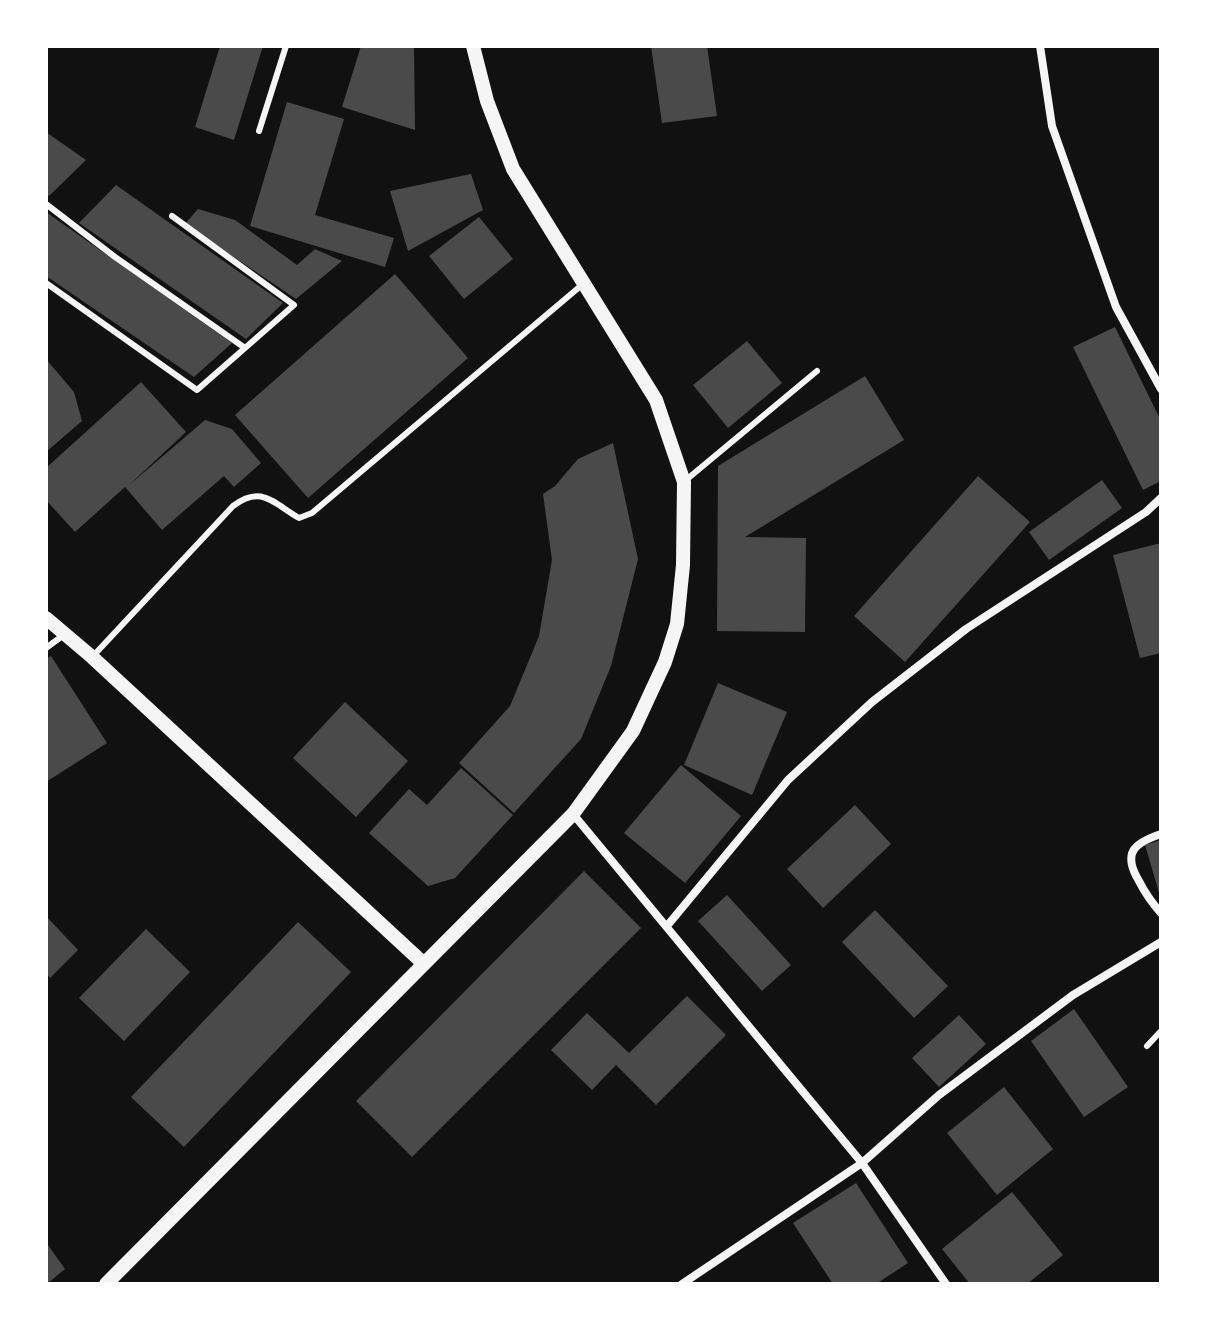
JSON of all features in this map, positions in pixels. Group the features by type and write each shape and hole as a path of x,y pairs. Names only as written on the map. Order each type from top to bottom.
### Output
{"street":[{"path":"106,1284 573,814 633,731 665,662 677,624 683,565 684,482 656,400 513,169 487,101 473,46"},
{"path":"1040,46 1052,126 1116,307 1161,389"},
{"path":"667,926 788,780 872,702 966,629 1146,512 1161,498"},
{"path":"46,618 423,963"},
{"path":"573,814 862,1163 946,1284"},
{"path":"1161,834 1135,847 1130,856 1132,869 1151,903 1161,913"},
{"path":"682,1284 862,1163 939,1095 1060,1004 1161,942"}],"lane":[{"path":"259,131 286,46"},
{"path":"46,204 115,257 245,348"},
{"path":"46,283 197,390 294,305 172,216"},
{"path":"92,657 239,501 246,496 260,495 299,518 312,513 583,284"},
{"path":"684,482 817,371"},
{"path":"46,648 65,634"},
{"path":"1147,1046 1161,1031"}],"building":[{"path":"220,46 263,46 234,140 195,127"},
{"path":"361,46 414,46 415,130 342,107"},
{"path":"651,46 707,46 717,116 662,123"},
{"path":"287,102 344,119 315,215 394,238 385,267 250,226"},
{"path":"46,132 86,160 49,196 46,192"},
{"path":"471,174 483,210 408,251 390,191"},
{"path":"116,185 283,303 246,339 79,223"},
{"path":"198,209 235,220 297,265 315,249 342,261 296,299 185,224"},
{"path":"46,212 232,343 194,377 46,276"},
{"path":"479,217 513,259 464,299 429,256"},
{"path":"395,274 468,358 308,498 235,415"},
{"path":"1115,327 1161,421 1161,481 1143,490 1073,347"},
{"path":"747,341 782,383 728,428 693,385"},
{"path":"46,359 74,392 82,421 46,452"},
{"path":"865,376 904,440 745,537 806,538 805,632 717,631 718,466"},
{"path":"141,382 186,432 128,486 205,420 232,429 261,463 234,487 224,476 162,530 125,487 75,532 46,500 46,468"},
{"path":"613,443 638,559 611,666 581,739 514,813 459,763 510,706 539,636 552,560 543,494 555,486 578,459"},
{"path":"978,476 1030,522 905,662 854,616"},
{"path":"1102,480 1122,508 1049,560 1029,532"},
{"path":"1161,543 1161,653 1140,658 1113,555"},
{"path":"51,656 107,743 46,782 46,659"},
{"path":"718,683 787,712 752,795 684,765"},
{"path":"345,702 408,761 356,817 293,758"},
{"path":"681,765 741,816 685,883 624,833"},
{"path":"461,768 513,815 455,878 428,886 369,833 409,789 427,805"},
{"path":"855,805 891,844 823,908 787,869"},
{"path":"1161,840 1161,896 1160,896 1145,845"},
{"path":"584,871 641,928 412,1157 356,1101"},
{"path":"727,895 791,965 762,991 698,921"},
{"path":"875,910 948,986 914,1018 842,942"},
{"path":"46,916 78,950 50,978 46,973"},
{"path":"298,922 351,972 184,1147 131,1097"},
{"path":"146,929 190,972 124,1041 79,998"},
{"path":"687,996 726,1035 656,1105 616,1065 592,1090 551,1050 587,1013 629,1053"},
{"path":"1074,1009 1128,1087 1084,1117 1031,1041"},
{"path":"959,1015 986,1044 939,1087 912,1058"},
{"path":"1004,1087 1053,1149 997,1195 947,1133"},
{"path":"856,1183 908,1263 876,1284 833,1284 793,1223"},
{"path":"1012,1192 1063,1255 1027,1284 970,1284 942,1249"},
{"path":"46,1245 65,1269 47,1284"}]}
